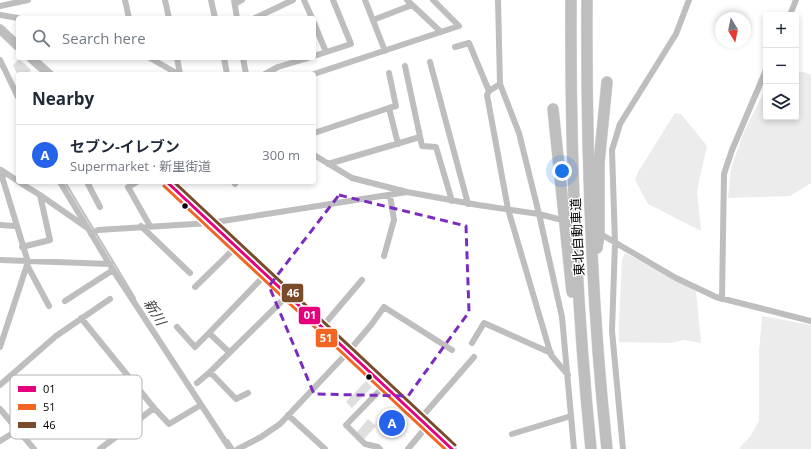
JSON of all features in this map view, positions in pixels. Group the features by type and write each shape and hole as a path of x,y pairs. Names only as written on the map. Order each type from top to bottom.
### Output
{"highway":[{"name":"東北自動車道","path":"571,0 573,166 583,353 591,449"},
{"name":"東北自動車道","path":"587,0 587,135 593,280 606,449"},
{"path":"593,280 598,236 599,163 607,82"},
{"path":"553,109 571,285 583,353"}],"main road":[{"path":"0,29 16,44"},
{"path":"34,60 47,72"},
{"path":"169,184 452,449"}],"street":[{"path":"0,6 28,0"},
{"path":"125,0 129,16"},
{"path":"165,0 169,16"},
{"path":"211,0 215,16"},
{"path":"237,16 235,2 242,0"},
{"path":"259,16 293,0"},
{"path":"304,0 311,16"},
{"path":"316,55 351,44 333,0"},
{"path":"365,0 385,51"},
{"path":"407,0 441,32"},
{"path":"316,73 459,26 433,0"},
{"path":"498,0 500,84 519,133 540,214 562,317 574,449"},
{"path":"622,449 612,331 615,243 612,150 620,124 676,34 689,0"},
{"path":"791,12 796,0"},
{"path":"372,20 412,5"},
{"path":"0,15 16,18"},
{"path":"316,28 326,52"},
{"path":"455,47 469,43 489,91 487,94 508,209 551,353 568,375"},
{"path":"0,60 16,93"},
{"path":"154,60 175,72"},
{"path":"177,60 179,72"},
{"path":"224,60 227,72"},
{"path":"245,60 246,72"},
{"path":"269,72 297,60"},
{"path":"430,62 468,204"},
{"path":"405,66 422,146 436,147 452,201"},
{"path":"316,131 396,106 389,73"},
{"path":"722,299 724,174 732,150 763,77"},
{"path":"489,91 500,84"},
{"path":"389,108 398,144"},
{"path":"328,164 420,137"},
{"path":"316,156 352,178 406,192 468,204 540,214 558,219"},
{"path":"0,170 16,181"},
{"path":"0,170 3,189 27,264 49,306"},
{"path":"21,184 40,195 89,231 141,226 210,223 390,196 406,192"},
{"path":"61,184 89,231 230,449"},
{"path":"88,184 100,207"},
{"path":"127,184 150,226"},
{"path":"22,247 50,240 40,195"},
{"path":"384,256 394,220 390,196"},
{"path":"0,225 16,226"},
{"path":"141,226 190,273"},
{"path":"604,236 676,278 722,299 811,321"},
{"path":"195,287 236,247"},
{"path":"0,260 27,264 112,267"},
{"path":"0,347 27,264"},
{"path":"65,301 112,267"},
{"path":"177,327 195,347 266,274"},
{"path":"322,327 362,280"},
{"path":"197,383 288,295"},
{"path":"11,375 56,336 110,299"},
{"path":"238,449 261,437 280,424 348,352 384,307 452,350"},
{"path":"81,318 127,375"},
{"path":"472,343 484,323 551,353"},
{"path":"209,333 230,352"},
{"path":"420,419 474,357"},
{"path":"210,372 236,399 248,393"},
{"path":"0,385 10,376"},
{"path":"380,449 378,447 365,444 346,425 384,386"},
{"path":"142,393 169,424 201,405"},
{"path":"142,417 154,408"},
{"path":"0,409 10,421"},
{"path":"288,415 325,449"},
{"path":"512,434 571,416"},
{"path":"408,449 428,426"},
{"path":"0,441 10,435"},
{"path":"26,439 34,449"},
{"path":"100,449 113,439"}],"highlighted area":[{"path":"339,195 466,226 469,312 408,396 314,394 269,286"}],"shaded area":[{"path":"799,72 804,72 811,75 811,183 790,196 728,198 731,168 744,132 763,94 763,120 799,120"},
{"path":"675,113 681,114 707,146 697,191 701,231 648,204 635,180 638,172"},
{"path":"625,253 696,291 701,343 684,340 670,343 619,342 622,260"},
{"path":"762,316 811,325 811,449 740,449 750,437 759,421 759,352"}],"building":[{"path":"18,60 20,60 31,70 29,72 16,72 13,65"},
{"path":"366,381 372,387 352,408 346,402"},
{"path":"391,414 401,424 392,433 382,423"},
{"path":"368,419 376,426 364,439 357,432"}],"waterway":[{"name":"新川","path":"66,184 135,298"},
{"name":"新川","path":"228,440 234,449"}],"transit line":[{"name":"01","path":"169,184 452,449"},
{"name":"46","path":"176,184 455,445"},
{"name":"51","path":"164,186 445,449"}],"place":[{"name":"セブン-イレブン","path":"392,423"}]}
